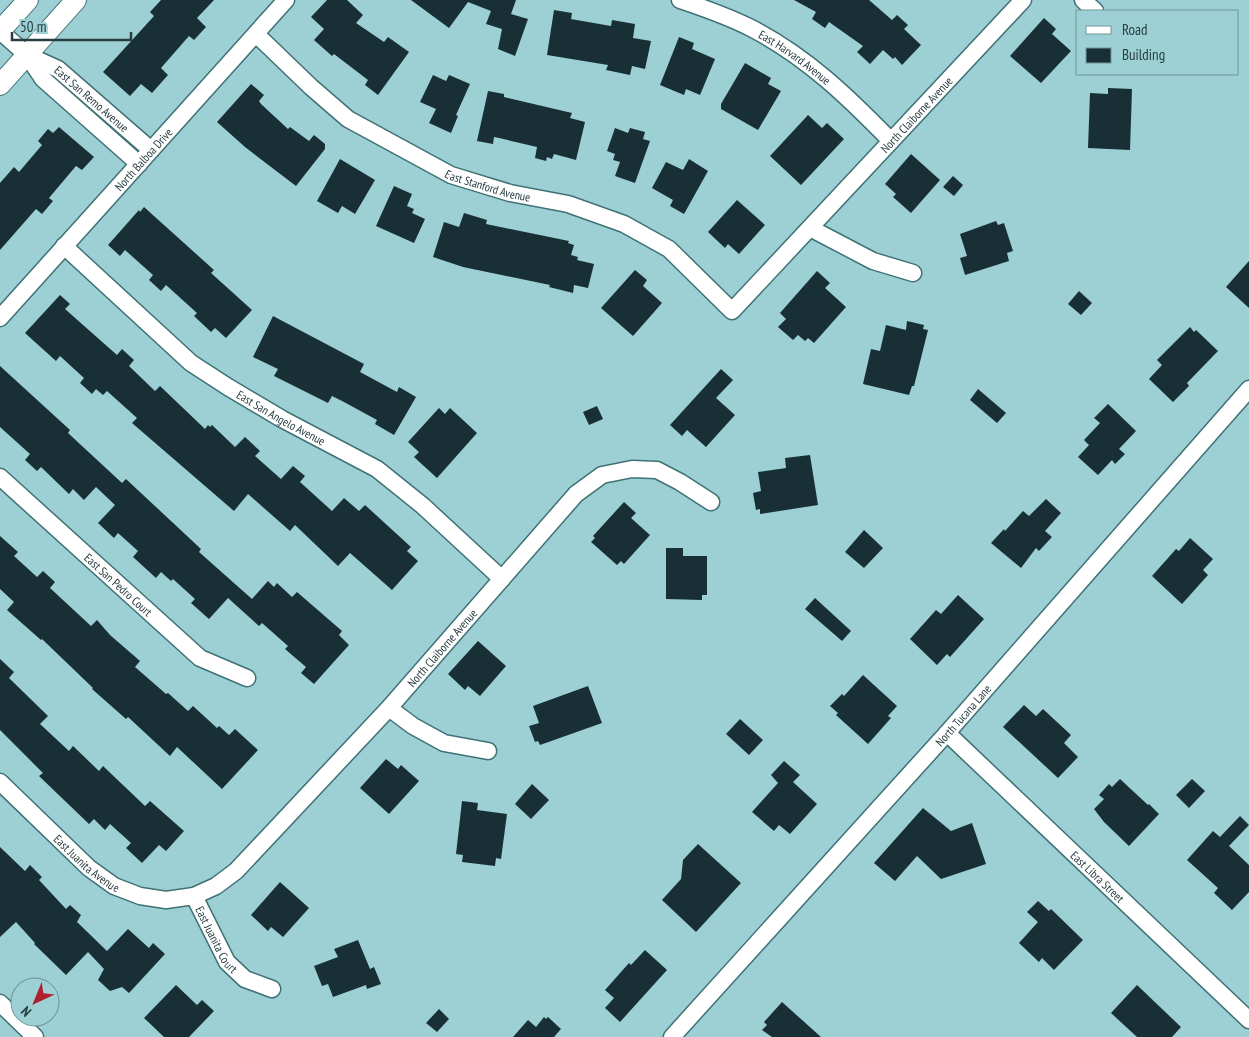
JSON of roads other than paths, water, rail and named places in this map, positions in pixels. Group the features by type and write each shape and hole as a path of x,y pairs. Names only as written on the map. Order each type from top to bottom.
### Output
{"main road":[{"path":"0,31 28,0"},
{"path":"0,85 76,0"}],"street":[{"name":"North Balboa Drive","path":"0,318 286,0"},
{"name":"East Harvard Avenue","path":"680,0 712,11 751,28 793,53 844,94 891,141"},
{"name":"North Claiborne Avenue","path":"732,311 1023,0"},
{"path":"1083,0 1094,10"},
{"name":"East San Remo Avenue","path":"0,31 27,55 43,79 139,164"},
{"name":"East Stanford Avenue","path":"256,34 311,87 348,119 451,175 510,193 568,204 624,224 669,249 732,311"},
{"name":"East San Remo Avenue","path":"27,55 58,69 151,150"},
{"path":"810,228 873,261 913,273"},
{"name":"East San Angelo Avenue","path":"64,246 191,363 282,419 377,469 423,506 502,579"},
{"name":"North Tucana Lane","path":"680,1034 1249,389"},
{"name":"North Claiborne Avenue","path":"194,896 216,886 236,871 389,708 576,494 602,475 632,469 657,470 711,502"},
{"name":"East San Pedro Court","path":"0,477 200,658 247,678"},
{"path":"389,708 413,726 444,743 488,751"},
{"name":"East Libra Street","path":"947,733 1249,1020"},
{"name":"East Juanita Avenue","path":"0,782 89,868 114,886 140,896 166,900 194,896"},
{"name":"East Juanita Court","path":"194,896 227,962 245,979 272,989"},
{"path":"0,1003 35,1037"}]}
